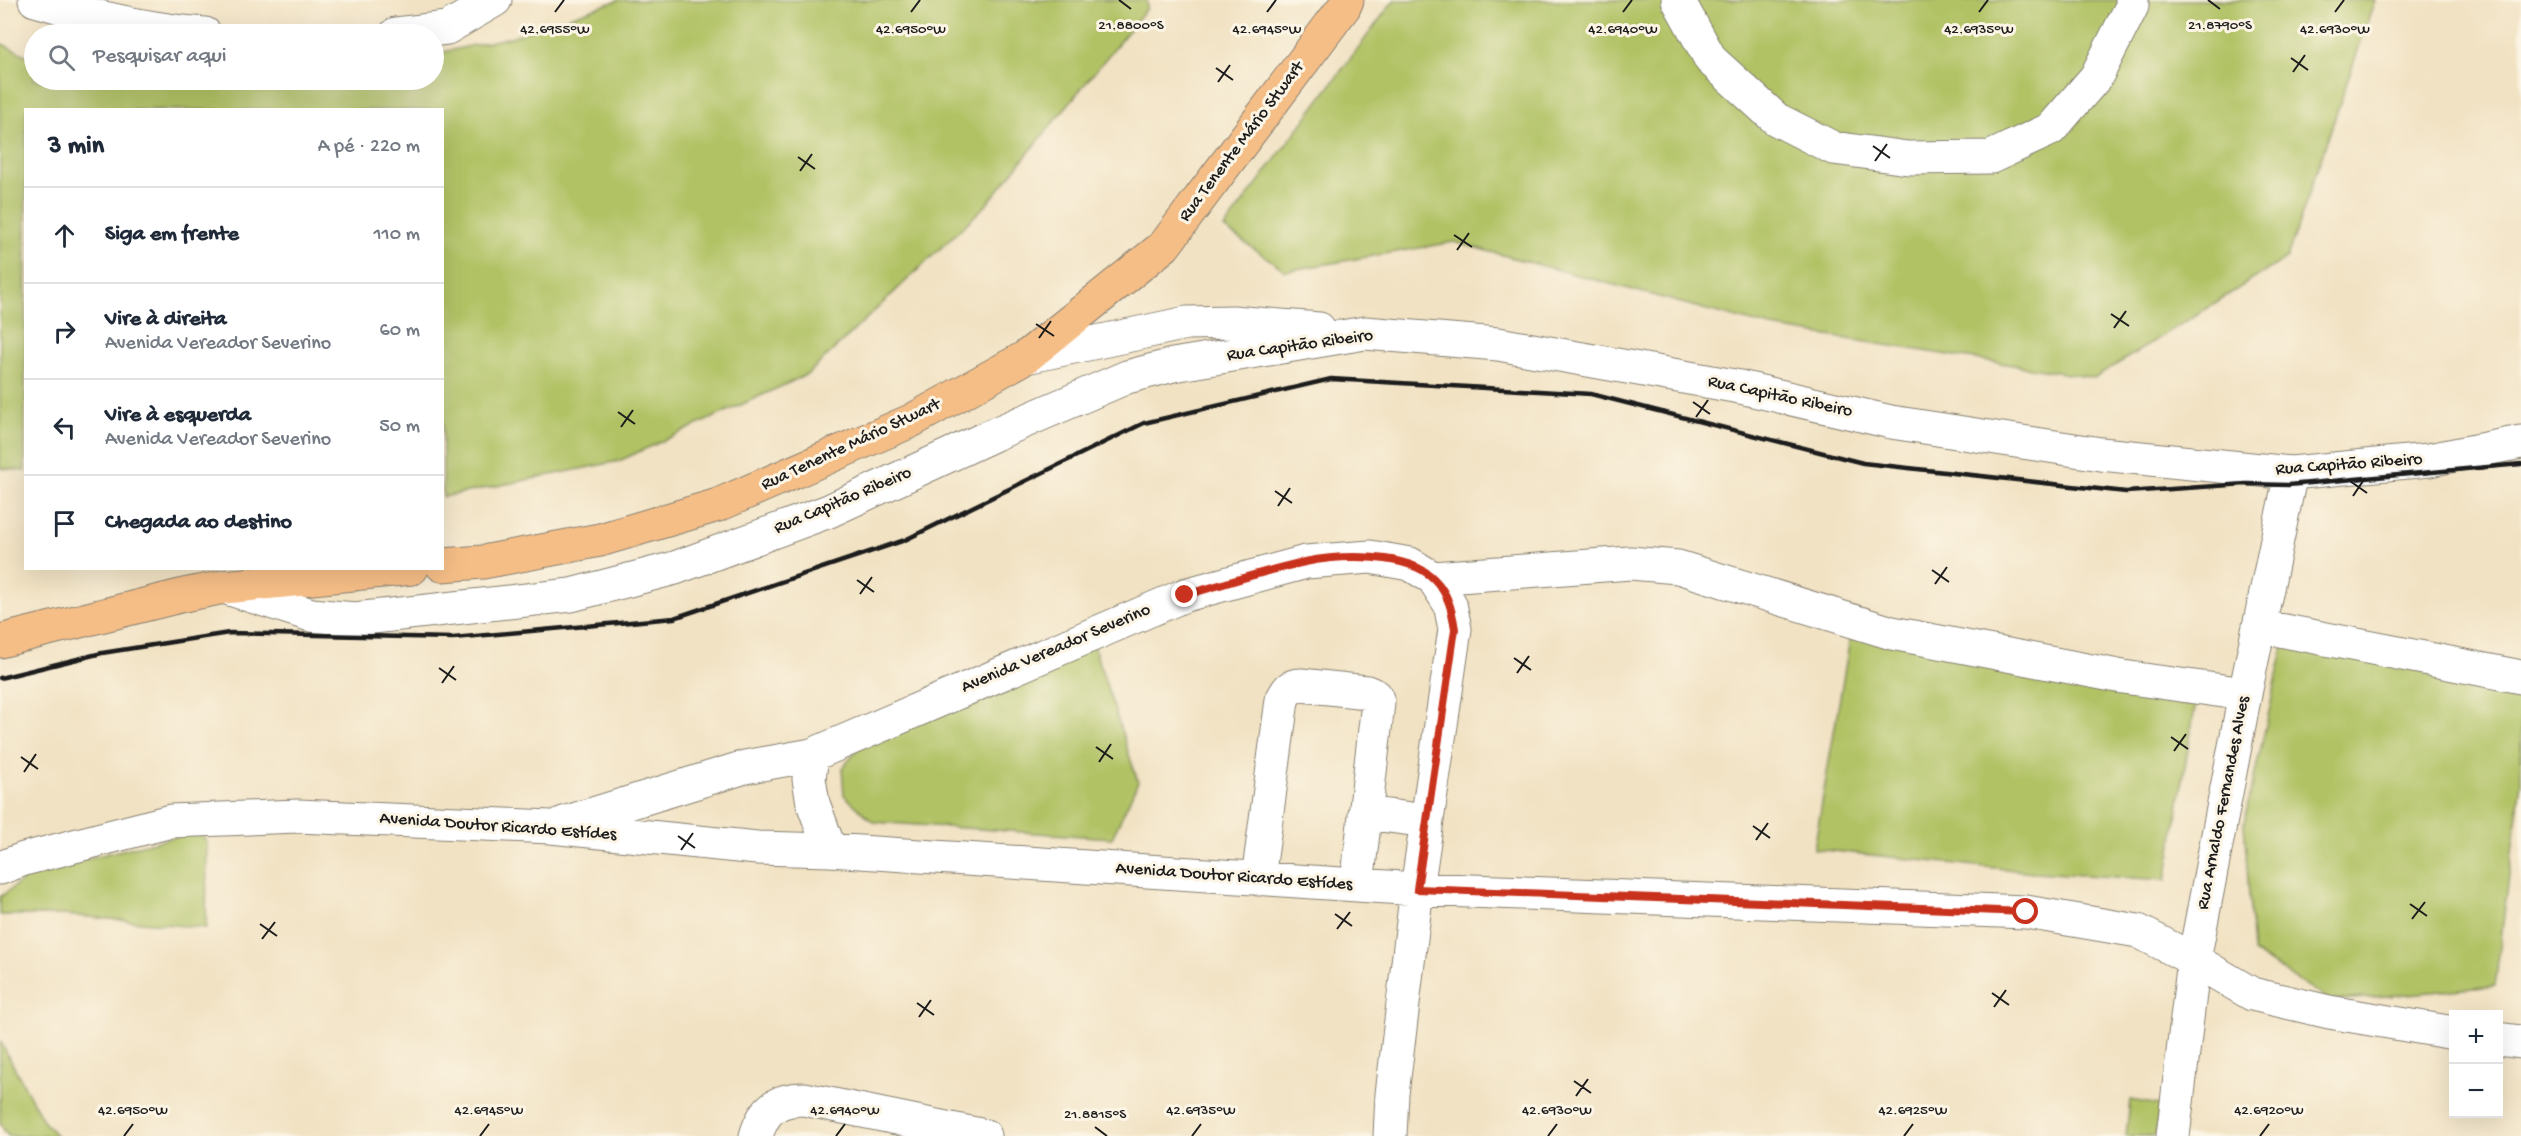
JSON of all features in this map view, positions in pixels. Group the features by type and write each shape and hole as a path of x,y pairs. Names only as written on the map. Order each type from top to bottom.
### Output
{"main road":[{"name":"Rua Tenente Mário Stwart","path":"444,566 600,540 718,505 911,421 1026,357 1164,246 1347,2"},
{"path":"0,641 224,587 392,570"}],"street":[{"path":"35,0 91,16 135,24"},
{"path":"444,28 495,0"},
{"path":"1678,0 1711,60 1776,119 1833,148 1908,158 1991,157 2051,129 2096,77 2132,6 2132,0"},
{"path":"1026,357 1186,323 1233,322 1365,333"},
{"name":"Rua Capitão Ribeiro","path":"224,587 311,615 355,619 571,595 675,568 828,511 995,434 1127,377 1173,365 1365,333 1498,344 1740,387 1891,422 2101,454 2290,473 2429,460 2521,442"},
{"name":"Rua Arnaldo Fernandes Alves","path":"2173,1136 2194,960 2290,473"},
{"name":"Avenida Vereador Severino","path":"551,827 745,766 812,754 1185,595 1306,562 1370,557 1410,564 1434,578 1450,604 1455,629 1417,889 1392,1094 1390,1136"},
{"path":"1434,578 1630,563 1678,567 1892,633 2122,677 2245,694"},
{"path":"2259,626 2521,677"},
{"path":"1258,879 1282,700 1288,688 1293,685 1367,692 1376,696 1378,703 1357,885"},
{"path":"812,754 809,779 813,804 830,850"},
{"path":"1365,813 1427,821"},
{"name":"Avenida Doutor Ricardo Estídes","path":"0,868 24,859 171,821 298,816 551,827 757,848 830,850 1417,889 2026,912 2138,931 2252,994 2329,1012 2449,1032"},
{"path":"2503,1040 2521,1042"},
{"path":"756,1136 759,1126 772,1108 785,1099 804,1099 985,1136"}],"green space":[{"path":"619,0 1147,0 1147,8 986,205 808,374 619,461 444,497 444,108 24,108 24,471 0,468 0,43 24,54 24,90 444,90 444,52 511,37"},
{"path":"1394,0 2375,0 2287,258 2095,378 1771,327 1454,242 1286,271 1224,228"},
{"path":"1851,633 2196,701 2166,880 2034,872 1814,849"},
{"path":"2286,636 2521,691 2521,782 2495,986 2331,1001 2253,952 2244,823"},
{"path":"1093,644 1138,782 1112,838 873,822 844,795 842,769 870,733"},
{"path":"199,831 207,842 206,928 66,915 0,915 0,897 36,871"},
{"path":"0,1041 44,1122 57,1136 8,1136 0,1123"},
{"path":"2130,1100 2160,1105 2155,1136 2126,1136"}],"railway":[{"path":"0,678 102,653 229,633 453,638 674,618 905,540 1144,423 1331,379 1591,394 1863,463 2126,492 2246,484 2288,485 2521,464"}],"route":[{"path":"1185,595 1306,562 1370,557 1410,564 1434,578 1450,604 1455,629 1417,889 2026,912"}]}
